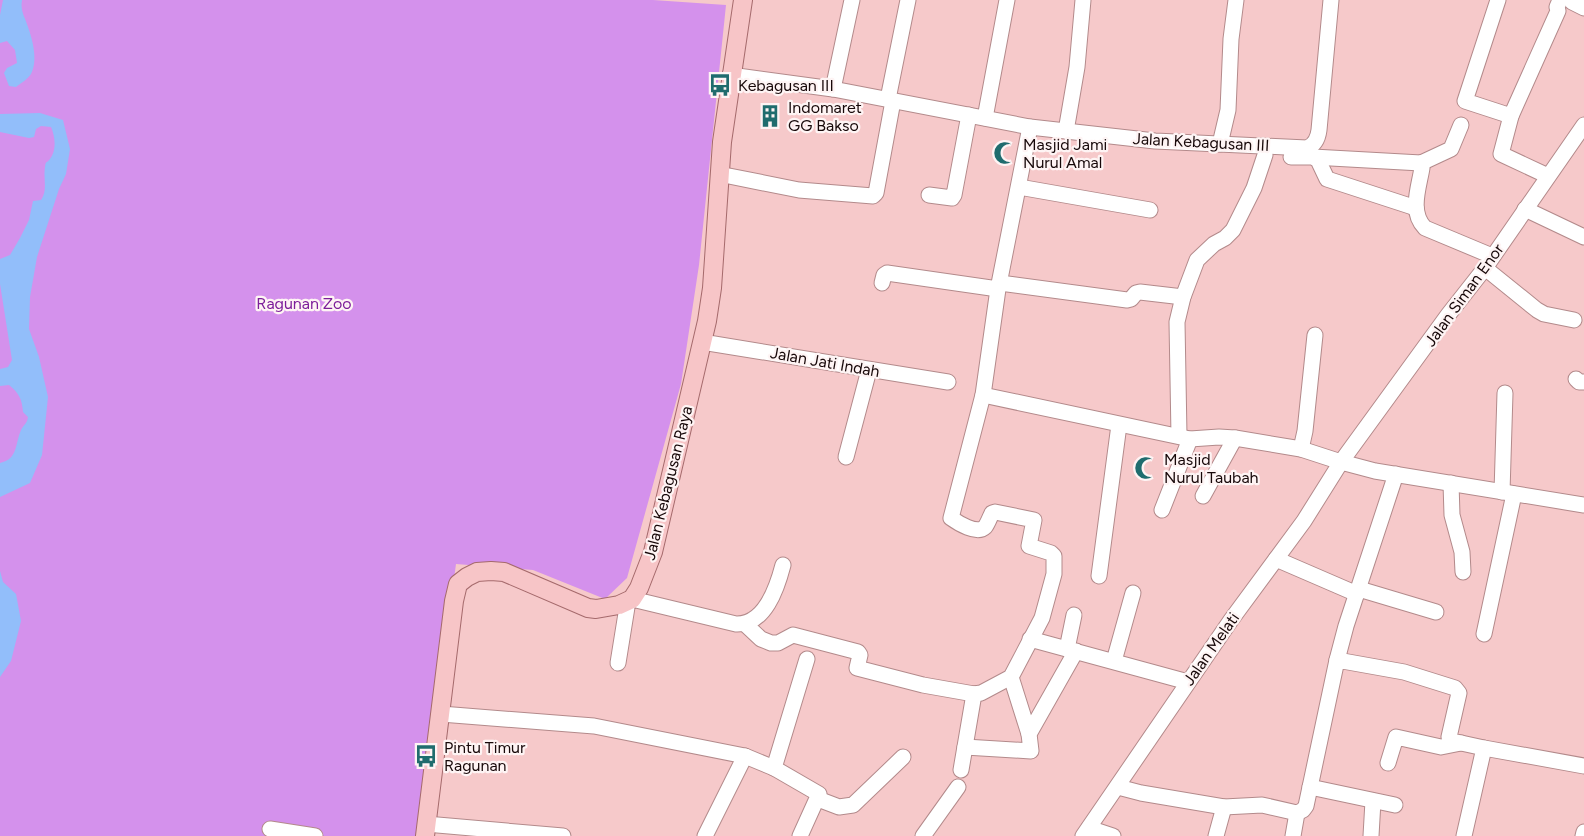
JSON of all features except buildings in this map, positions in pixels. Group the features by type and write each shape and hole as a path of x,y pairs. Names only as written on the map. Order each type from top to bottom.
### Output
{"main road":[{"name":"Jalan Kebagusan Raya","path":"630,600 639,588 653,552 702,342 712,288 719,174 730,75 743,0"},
{"path":"425,830 454,601 458,585 477,572 504,572 574,604 588,608 604,608 630,600"}],"street":[{"path":"833,89 852,0"},
{"path":"719,174 799,190 873,196 876,193 909,0"},
{"path":"985,118 1007,0"},
{"path":"1066,131 1077,67 1083,0"},
{"path":"1220,144 1228,110 1231,39 1236,0"},
{"name":"Jalan Kebagusan III","path":"730,75 833,89 1030,127 1155,141 1307,148 1312,146 1319,130 1331,0"},
{"path":"1498,0 1465,101 1511,117"},
{"path":"1548,176 1502,156 1502,152 1511,117 1558,11 1557,7 1572,2"},
{"path":"929,195 946,199 954,195 969,115"},
{"path":"1155,141 1163,146 1172,147 1421,164 1451,149 1461,125"},
{"name":"Jalan Siman Enor","path":"1341,462 1488,262 1584,125"},
{"path":"745,624 761,639 771,643 778,643 793,635 858,652 860,655 857,668 923,685 974,694 981,693 1011,677 1042,618 1054,571 1054,556 1052,553 1029,546 1034,520 995,512 981,530 975,530 951,518 983,395 999,286 1030,127"},
{"path":"1162,510 1184,437 1178,322 1183,297 1197,260 1233,230 1254,188 1265,155"},
{"path":"1313,157 1321,163 1327,179 1416,208"},
{"path":"1421,164 1416,208 1419,222 1425,228 1488,262 1537,310 1544,314 1574,320"},
{"path":"1019,187 1150,210"},
{"path":"1525,209 1584,237"},
{"path":"882,283 887,273 1127,300 1131,299 1136,292 1183,297"},
{"path":"1301,449 1315,334"},
{"name":"Jalan Jati Indah","path":"702,342 948,382"},
{"path":"846,458 869,370"},
{"path":"1484,634 1508,493 1505,393"},
{"path":"983,395 1184,437 1235,438 1301,449 1341,462 1396,474 1584,505"},
{"path":"1099,576 1119,425"},
{"path":"1203,496 1235,438"},
{"name":"Jalan Melati","path":"1086,832 1188,682 1304,521 1341,462"},
{"path":"1118,787 1224,807 1262,805 1296,813 1303,810 1306,806 1337,660 1396,474"},
{"path":"1451,483 1452,514 1462,552 1463,572"},
{"path":"1276,559 1358,591 1436,612"},
{"path":"618,663 630,600 736,624 745,624 756,616 775,592 783,565"},
{"path":"1114,661 1133,593"},
{"path":"1029,734 1071,650 1074,615"},
{"path":"1030,639 1188,682"},
{"path":"774,768 807,659"},
{"path":"1337,660 1404,672 1455,688 1459,693 1449,737 1452,741 1584,766"},
{"path":"965,747 1031,751 1029,734 1011,677"},
{"path":"961,770 974,694"},
{"path":"441,714 594,726 745,756 774,768 819,794 800,836"},
{"path":"1388,763 1396,737 1441,747 1461,743"},
{"path":"1464,836 1484,748"},
{"path":"705,836 745,756"},
{"path":"818,799 838,807 853,805 903,757"},
{"path":"923,836 958,787"},
{"path":"1310,787 1395,805"},
{"path":"1371,836 1373,801"},
{"path":"1216,836 1224,807"},
{"path":"1293,836 1296,813"},
{"path":"270,829 315,836"},
{"path":"425,830 563,836"},
{"path":"1086,832 1113,836"}],"green space":[{"name":"Ragunan Zoo","path":"0,0 653,0 726,5 699,265 681,384 627,578 605,599 533,570 456,564 419,836 0,836"}],"water":[{"path":"3,0 22,0 22,11 34,51 31,74 16,87 9,86 4,73 7,68 17,63 15,50 7,41 0,43 0,15"},
{"path":"40,113 63,120 70,149 66,174 37,257 30,297 29,329 39,357 48,397 42,455 30,483 0,497 0,463 13,454 28,417 23,412 21,400 15,391 9,385 0,386 0,369 8,367 12,360 0,284 0,259 10,255 29,220 33,201 41,200 43,196 45,165 54,151 55,143 51,127 41,126 36,129 34,137 29,138 0,132 0,114"},
{"path":"0,571 3,582 16,594 21,621 11,661 0,677"}],"place":[{"name":"Kebagusan III","path":"720,85"},
{"name":"Indomaret GG Bakso","path":"770,116"},
{"name":"Masjid Jami Nurul Amal","path":"1005,153"},
{"name":"Masjid Nurul Taubah","path":"1146,468"},
{"name":"Pintu Timur Ragunan","path":"426,756"}]}
